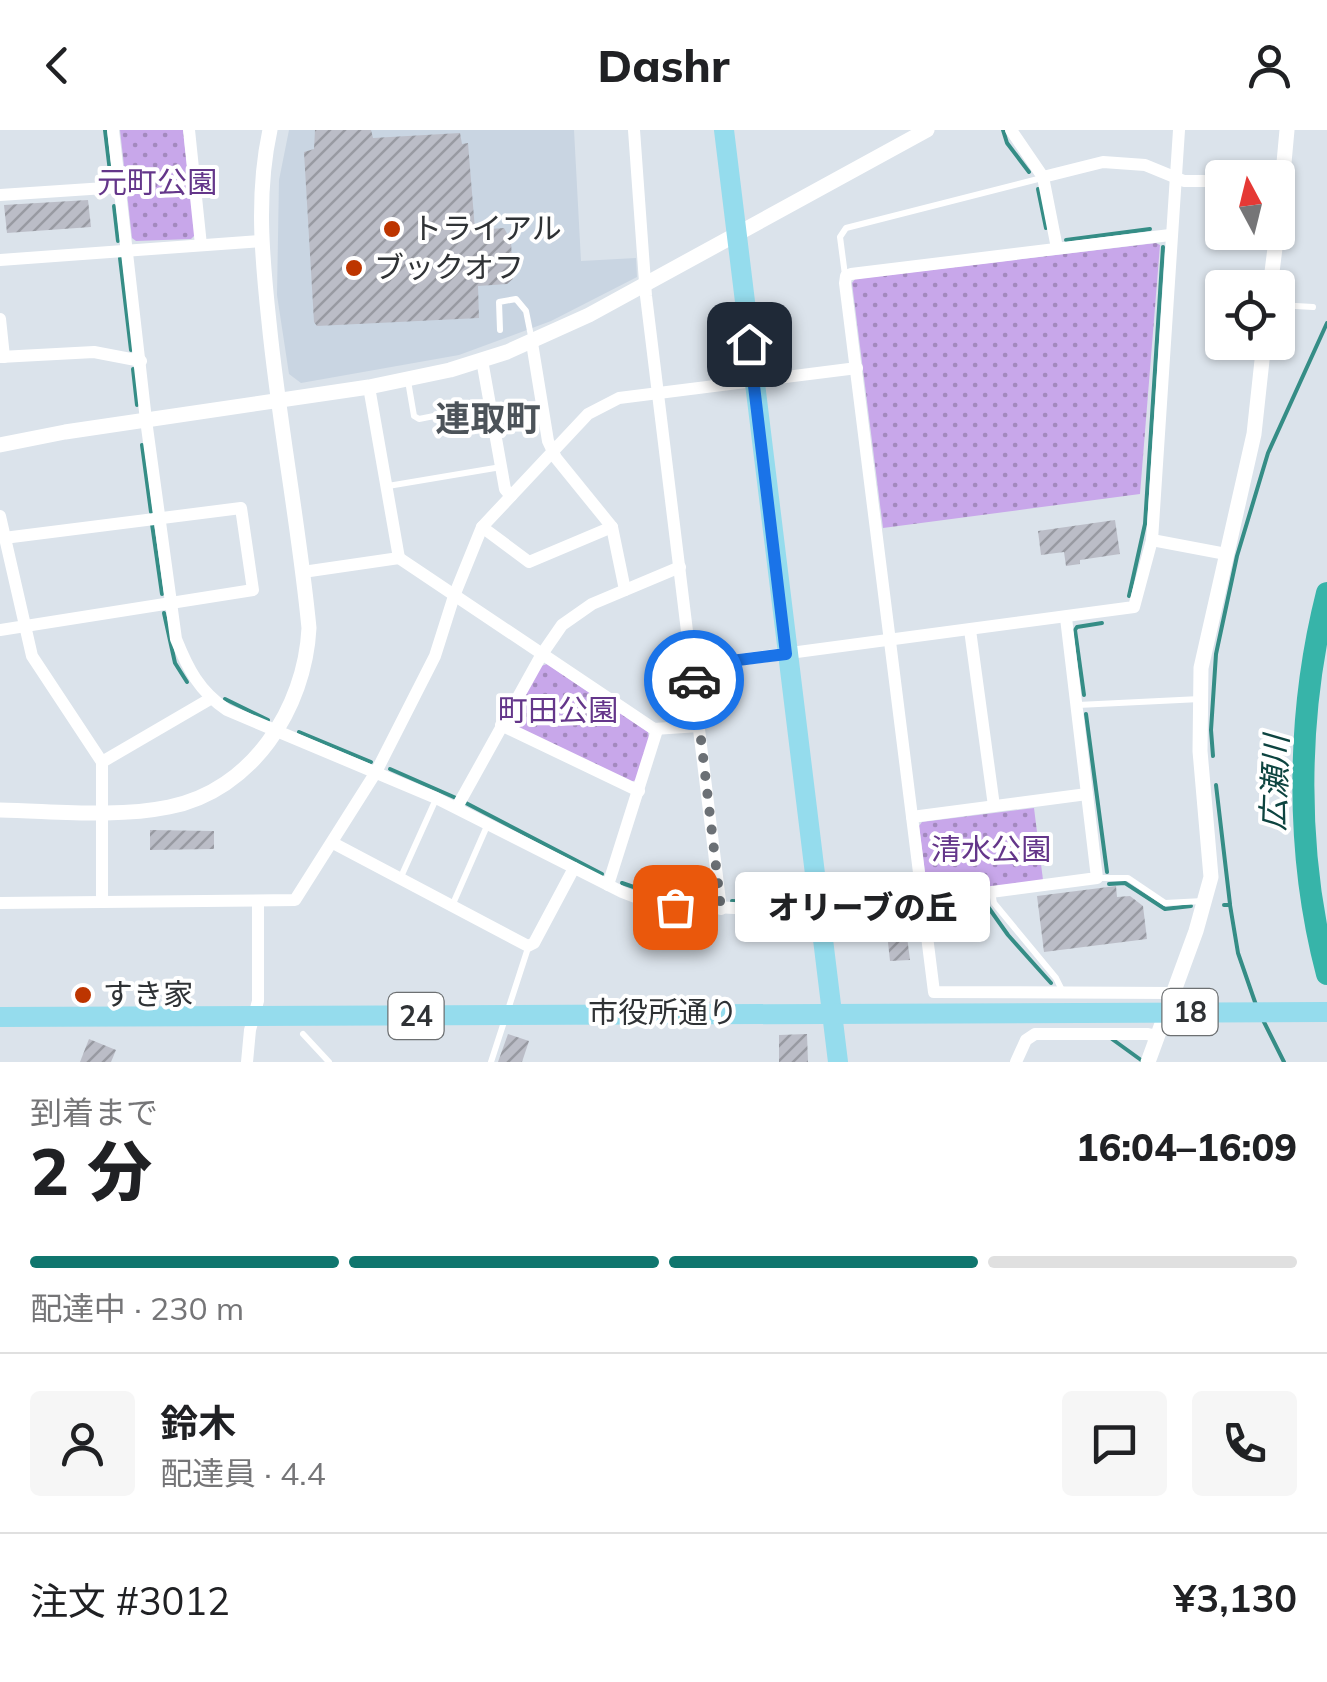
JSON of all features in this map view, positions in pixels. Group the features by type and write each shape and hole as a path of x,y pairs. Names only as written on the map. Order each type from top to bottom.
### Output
{"main road":[{"path":"724,130 838,1062"},
{"name":"市役所通り","path":"0,1017 377,1017 509,1012 1327,1012"}],"street":[{"path":"113,130 176,638 188,669 210,699 276,733 457,807 653,904 820,913 1097,878 1066,618"},
{"path":"190,130 202,245"},
{"path":"0,810 151,810 196,798 240,772 276,733 301,682 308,656 309,628 277,400 261,241 262,177 270,130"},
{"path":"634,130 658,393 721,909"},
{"path":"0,445 369,387 482,360 532,342 646,284 903,136 927,130"},
{"path":"1011,130 1043,177 1057,248"},
{"path":"692,666 1134,607 1152,540 1179,130"},
{"path":"1283,160 1288,130"},
{"path":"1043,177 1103,162 1145,165 1176,178 1205,181"},
{"path":"0,195 120,186"},
{"path":"1170,235 846,276 934,992 1174,993"},
{"path":"0,260 261,241"},
{"path":"0,319 2,357 94,352 141,361"},
{"path":"532,342 552,451 612,526 625,590"},
{"path":"482,360 500,467 505,489 511,496"},
{"path":"1148,1062 1206,901 1212,864 1200,751 1200,700 1206,634 1254,434 1262,360"},
{"path":"0,903 296,900 376,772 435,656 482,527 597,407 619,398 857,368"},
{"path":"369,387 398,558"},
{"path":"0,630 252,590 240,508 4,538"},
{"path":"0,516 32,656 102,762 102,902"},
{"path":"482,527 528,562 612,526"},
{"path":"1152,540 1226,554"},
{"path":"303,572 398,558 658,730 700,726"},
{"path":"457,807 542,654 572,616 680,568"},
{"path":"970,630 994,806"},
{"path":"102,762 210,699"},
{"path":"501,725 639,791"},
{"path":"608,885 658,730"},
{"path":"912,817 1087,794"},
{"path":"332,843 528,946 534,943 574,868"},
{"path":"247,1062 259,988 258,902"},
{"path":"1016,1062 1026,1040 1034,1034 1158,1036"}],"lane":[{"path":"846,276 841,231 1043,177"},
{"path":"500,330 499,302 516,299 526,311 532,342"},
{"path":"1295,306 1312,307"},
{"path":"408,380 414,416 419,419 490,404"},
{"path":"386,486 500,467"},
{"path":"1076,705 1200,700"},
{"path":"400,879 436,798"},
{"path":"452,907 488,823"},
{"path":"1097,878 1128,878 1165,904 1206,901"},
{"path":"992,892 994,903 1062,990"},
{"path":"491,1062 528,946"},
{"path":"303,1034 328,1062"}],"shaded area":[{"path":"289,130 574,130 581,261 636,258 637,277 551,321 459,355 301,383 289,374 277,295 279,180"}],"green space":[{"name":"元町公園","path":"120,130 183,130 195,235 191,239 132,238"},
{"path":"1160,245 1140,494 883,528 852,283 855,279"},
{"name":"町田公園","path":"547,664 648,732 636,780 631,782 513,726 512,721 541,666"},
{"name":"清水公園","path":"1034,808 1043,880 979,888 974,882 927,888 919,826 922,822"}],"building":[{"name":"トライアル","path":"315,130 371,130 373,138 460,133 462,144 468,143 475,230 504,228 511,241 513,279 507,284 478,286 479,318 317,326 304,152 314,149"},
{"path":"88,200 91,227 7,233 4,205"},
{"path":"1115,520 1120,554 1066,566 1064,552 1041,555 1038,531"},
{"path":"150,830 214,831 214,849 150,850"},
{"path":"1116,886 1117,897 1130,896 1143,906 1147,939 1044,952 1037,896"},
{"path":"905,921 910,960 890,961 886,924"},
{"path":"508,1034 529,1041 522,1062 498,1062"},
{"path":"807,1034 808,1062 779,1062 779,1035"},
{"path":"89,1039 116,1050 111,1062 80,1062"}],"waterway":[{"path":"105,130 111,180"},
{"path":"1003,130 1007,143 1029,172"},
{"path":"1038,189 1046,228"},
{"path":"114,206 118,241"},
{"path":"1066,240 1150,229"},
{"path":"1129,596 1145,524 1163,247"},
{"path":"120,258 131,350"},
{"path":"1213,756 1216,654 1237,556 1268,453 1327,323"},
{"path":"133,369 137,405"},
{"path":"142,445 151,512"},
{"path":"152,524 162,594"},
{"name":"広瀬川","path":"1327,593 1309,687 1303,784 1309,881 1327,974"},
{"path":"164,613 175,663 187,682"},
{"path":"1084,695 1075,630 1102,623"},
{"path":"225,699 268,720"},
{"path":"1086,714 1107,872"},
{"path":"299,732 371,762"},
{"path":"390,769 456,798"},
{"path":"1216,785 1230,904"},
{"path":"464,802 602,874"},
{"path":"622,883 660,896 711,901"},
{"path":"1109,884 1125,883 1165,909 1191,906"},
{"path":"932,891 963,887"},
{"path":"835,904 866,900"},
{"path":"732,901 801,904"},
{"path":"986,904 1051,983"},
{"path":"1224,905 1230,905 1238,953 1256,1005"},
{"path":"1262,1018 1284,1062"},
{"path":"1112,1039 1141,1060"}],"way so far":[{"path":"675,907 721,909 694,680"}],"place":[{"name":"トライアル","path":"392,229"},
{"name":"ブックオフ","path":"354,268"},
{"name":"オリーブの丘","path":"675,907"},
{"name":"すき家","path":"83,995"}],"district":[{"name":"連取町","path":"488,419"}],"route":[{"path":"694,680 692,666 786,654 749,344"}]}
